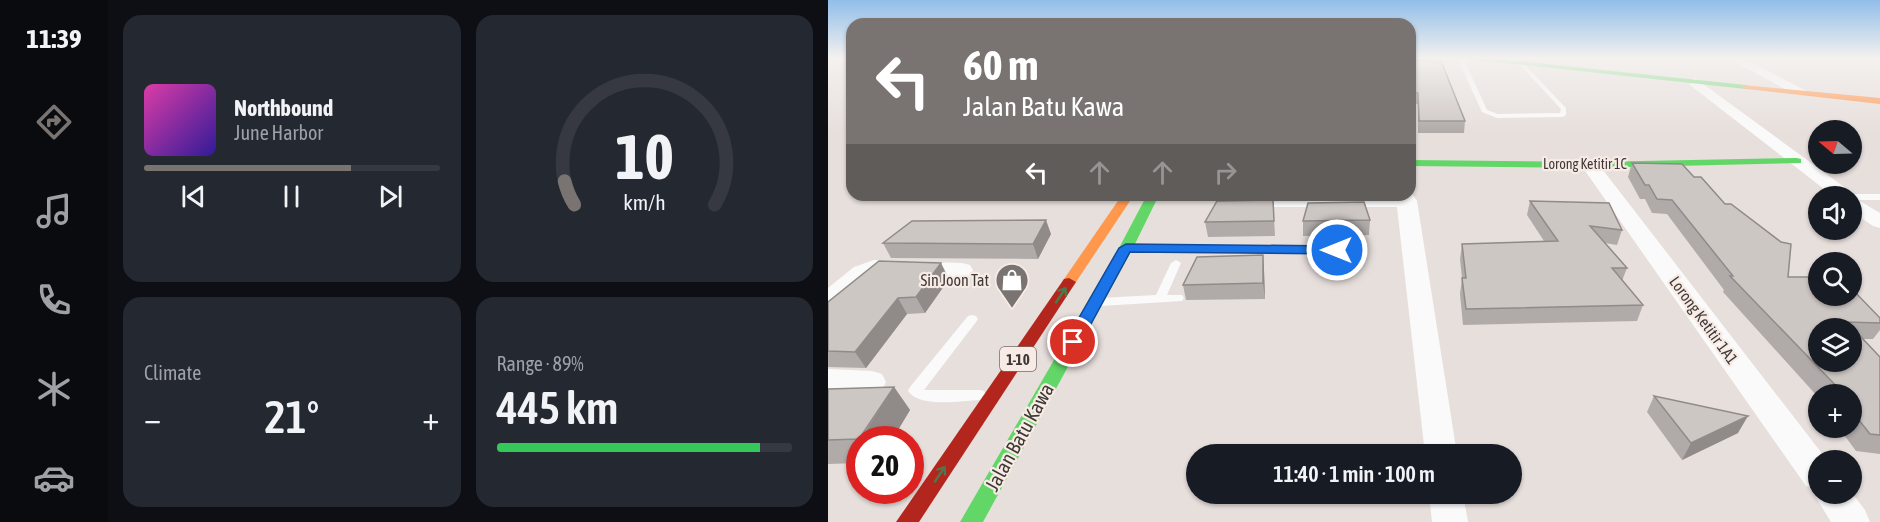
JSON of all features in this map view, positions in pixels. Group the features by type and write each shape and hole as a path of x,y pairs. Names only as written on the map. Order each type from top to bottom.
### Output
{"main road":[{"path":"1699,82 1880,101"},
{"name":"Lorong Ketitir 1C","path":"1416,163 1590,165 1797,161"},
{"name":"1-10","path":"907,522 1124,201"},
{"name":"Jalan Batu Kawa","path":"971,522 1126,248 1150,201"}],"street":[{"path":"1695,82 1831,186"},
{"path":"1782,82 1801,92"},
{"name":"Lorong Ketitir 1A1","path":"1590,165 1808,461"},
{"path":"1406,201 1440,444"},
{"path":"1862,205 1878,212"},
{"path":"828,301 862,272 874,267 962,270"},
{"path":"828,380 872,382"},
{"path":"1447,504 1450,522"},
{"path":"1838,504 1852,522"}],"lane":[{"path":"1471,82 1484,111 1497,116 1563,115 1563,109 1539,82"},
{"path":"1126,248 1337,250"},
{"path":"1160,299 1176,263"},
{"path":"1095,302 1178,298"},
{"path":"972,319 915,392 923,396 994,395"}],"building":[{"path":"1416,82 1450,82 1465,121 1419,121 1418,93 1416,93"},
{"path":"1632,163 1682,164 1694,177 1701,177 1725,204 1731,204 1781,242 1791,244 1788,277 1808,277 1808,306 1862,306 1862,299 1880,318 1880,323 1862,322 1862,318 1808,318 1808,357 1730,276 1733,276 1672,200 1657,199 1649,185 1645,185"},
{"path":"1217,201 1273,201 1274,221 1205,222"},
{"path":"1530,201 1609,203 1622,230 1590,226 1627,268 1612,268 1643,305 1466,309 1462,278 1466,278 1462,244 1558,241"},
{"path":"1364,202 1370,220 1303,221 1308,203"},
{"path":"1046,220 1033,244 883,243 912,221"},
{"path":"1263,255 1263,283 1183,285 1197,257"},
{"path":"879,261 941,263 916,297 898,298 855,352 828,351 828,302"},
{"path":"1862,338 1880,357 1880,435 1870,434 1862,424 1862,384 1834,384 1823,372 1862,372"},
{"path":"894,387 868,426 846,426 846,439 828,440 828,389"},
{"path":"1654,396 1748,416 1691,443"}],"traffic: fast":[{"path":"1700,82 1746,87"},
{"path":"1416,163 1590,165 1797,161"},
{"path":"971,522 1126,248 1150,201"}],"traffic: slow":[{"path":"1746,87 1880,101"},
{"path":"1069,282 1124,201"}],"traffic: jam":[{"path":"907,522 1069,282"}],"place":[{"name":"Sin Joon Tat","path":"1012,309"}],"route":[{"path":"1073,342 1126,248 1337,250"}]}
